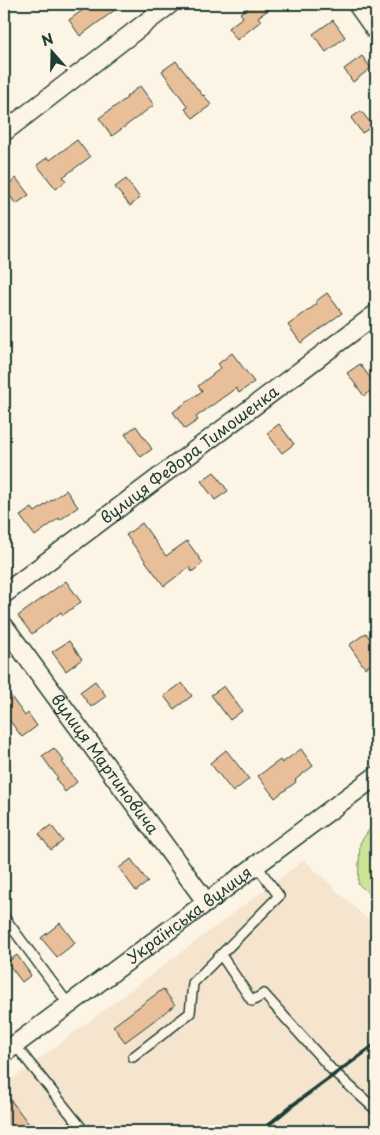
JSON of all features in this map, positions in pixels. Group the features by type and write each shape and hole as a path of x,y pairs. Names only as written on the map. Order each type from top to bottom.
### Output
{"street":[{"path":"4,132 170,4"},
{"path":"357,4 376,31"},
{"name":"вулиця Федора Тимошенка","path":"4,594 376,314"},
{"name":"вулиця Мартиновича","path":"4,626 207,903"},
{"name":"Українська вулиця","path":"9,1049 376,776"}],"lane":[{"path":"133,1057 190,1012 193,983 279,896 257,866"},
{"path":"4,917 69,1005"},
{"path":"221,954 252,1000 264,994 332,1070 376,1110"},
{"path":"9,1049 84,1131"}],"shaded area":[{"path":"304,860 376,927 376,1131 4,1131 4,1085"}],"green space":[{"path":"376,820 376,899 358,884 360,843"}],"building":[{"path":"91,4 123,4 80,36 69,20"},
{"path":"253,4 277,4 258,17 261,21 237,40 228,28 243,17 240,13"},
{"path":"333,20 345,37 326,52 313,34"},
{"path":"362,56 371,68 353,82 344,69"},
{"path":"176,61 211,105 193,118 185,109 188,107 162,71"},
{"path":"140,86 154,105 112,136 99,118"},
{"path":"361,111 373,126 362,133 351,118"},
{"path":"77,140 90,157 63,177 66,181 56,189 37,165 48,157 50,160"},
{"path":"16,178 29,195 16,204 4,188"},
{"path":"126,179 140,198 130,206 115,187"},
{"path":"327,293 342,313 301,343 288,325 317,304 315,302"},
{"path":"232,353 254,382 239,393 236,388 196,417 198,420 185,429 173,412 202,391 198,386 221,368 218,364"},
{"path":"360,364 376,386 364,396 347,373"},
{"path":"279,424 294,444 282,453 267,433"},
{"path":"136,426 152,449 141,457 125,434"},
{"path":"214,472 228,491 215,500 201,481"},
{"path":"66,490 78,507 60,520 59,518 35,536 20,516 32,508 35,512"},
{"path":"142,523 166,556 187,541 203,563 192,572 189,567 164,586 126,535"},
{"path":"66,581 81,602 63,615 61,612 32,634 18,616"},
{"path":"366,633 376,648 376,661 365,668 349,645"},
{"path":"69,641 82,659 66,671 52,652"},
{"path":"95,681 106,696 91,707 80,692"},
{"path":"182,683 192,696 174,709 164,696"},
{"path":"224,686 242,711 230,720 211,695"},
{"path":"4,687 25,716 28,713 37,726 22,737 4,713"},
{"path":"54,748 77,782 65,792 56,779 58,778 42,756"},
{"path":"301,749 313,766 275,798 258,776 280,760 282,763"},
{"path":"226,750 249,779 233,792 210,763"},
{"path":"51,825 63,841 51,850 39,834"},
{"path":"131,859 148,882 136,891 119,868"},
{"path":"60,923 75,943 57,957 41,938"},
{"path":"17,955 31,975 22,982 7,962"},
{"path":"163,989 175,1005 125,1042 113,1026"},
{"path":"4,1091 34,1131 4,1131"}],"railway":[{"path":"261,1131 290,1107 376,1044"}]}
